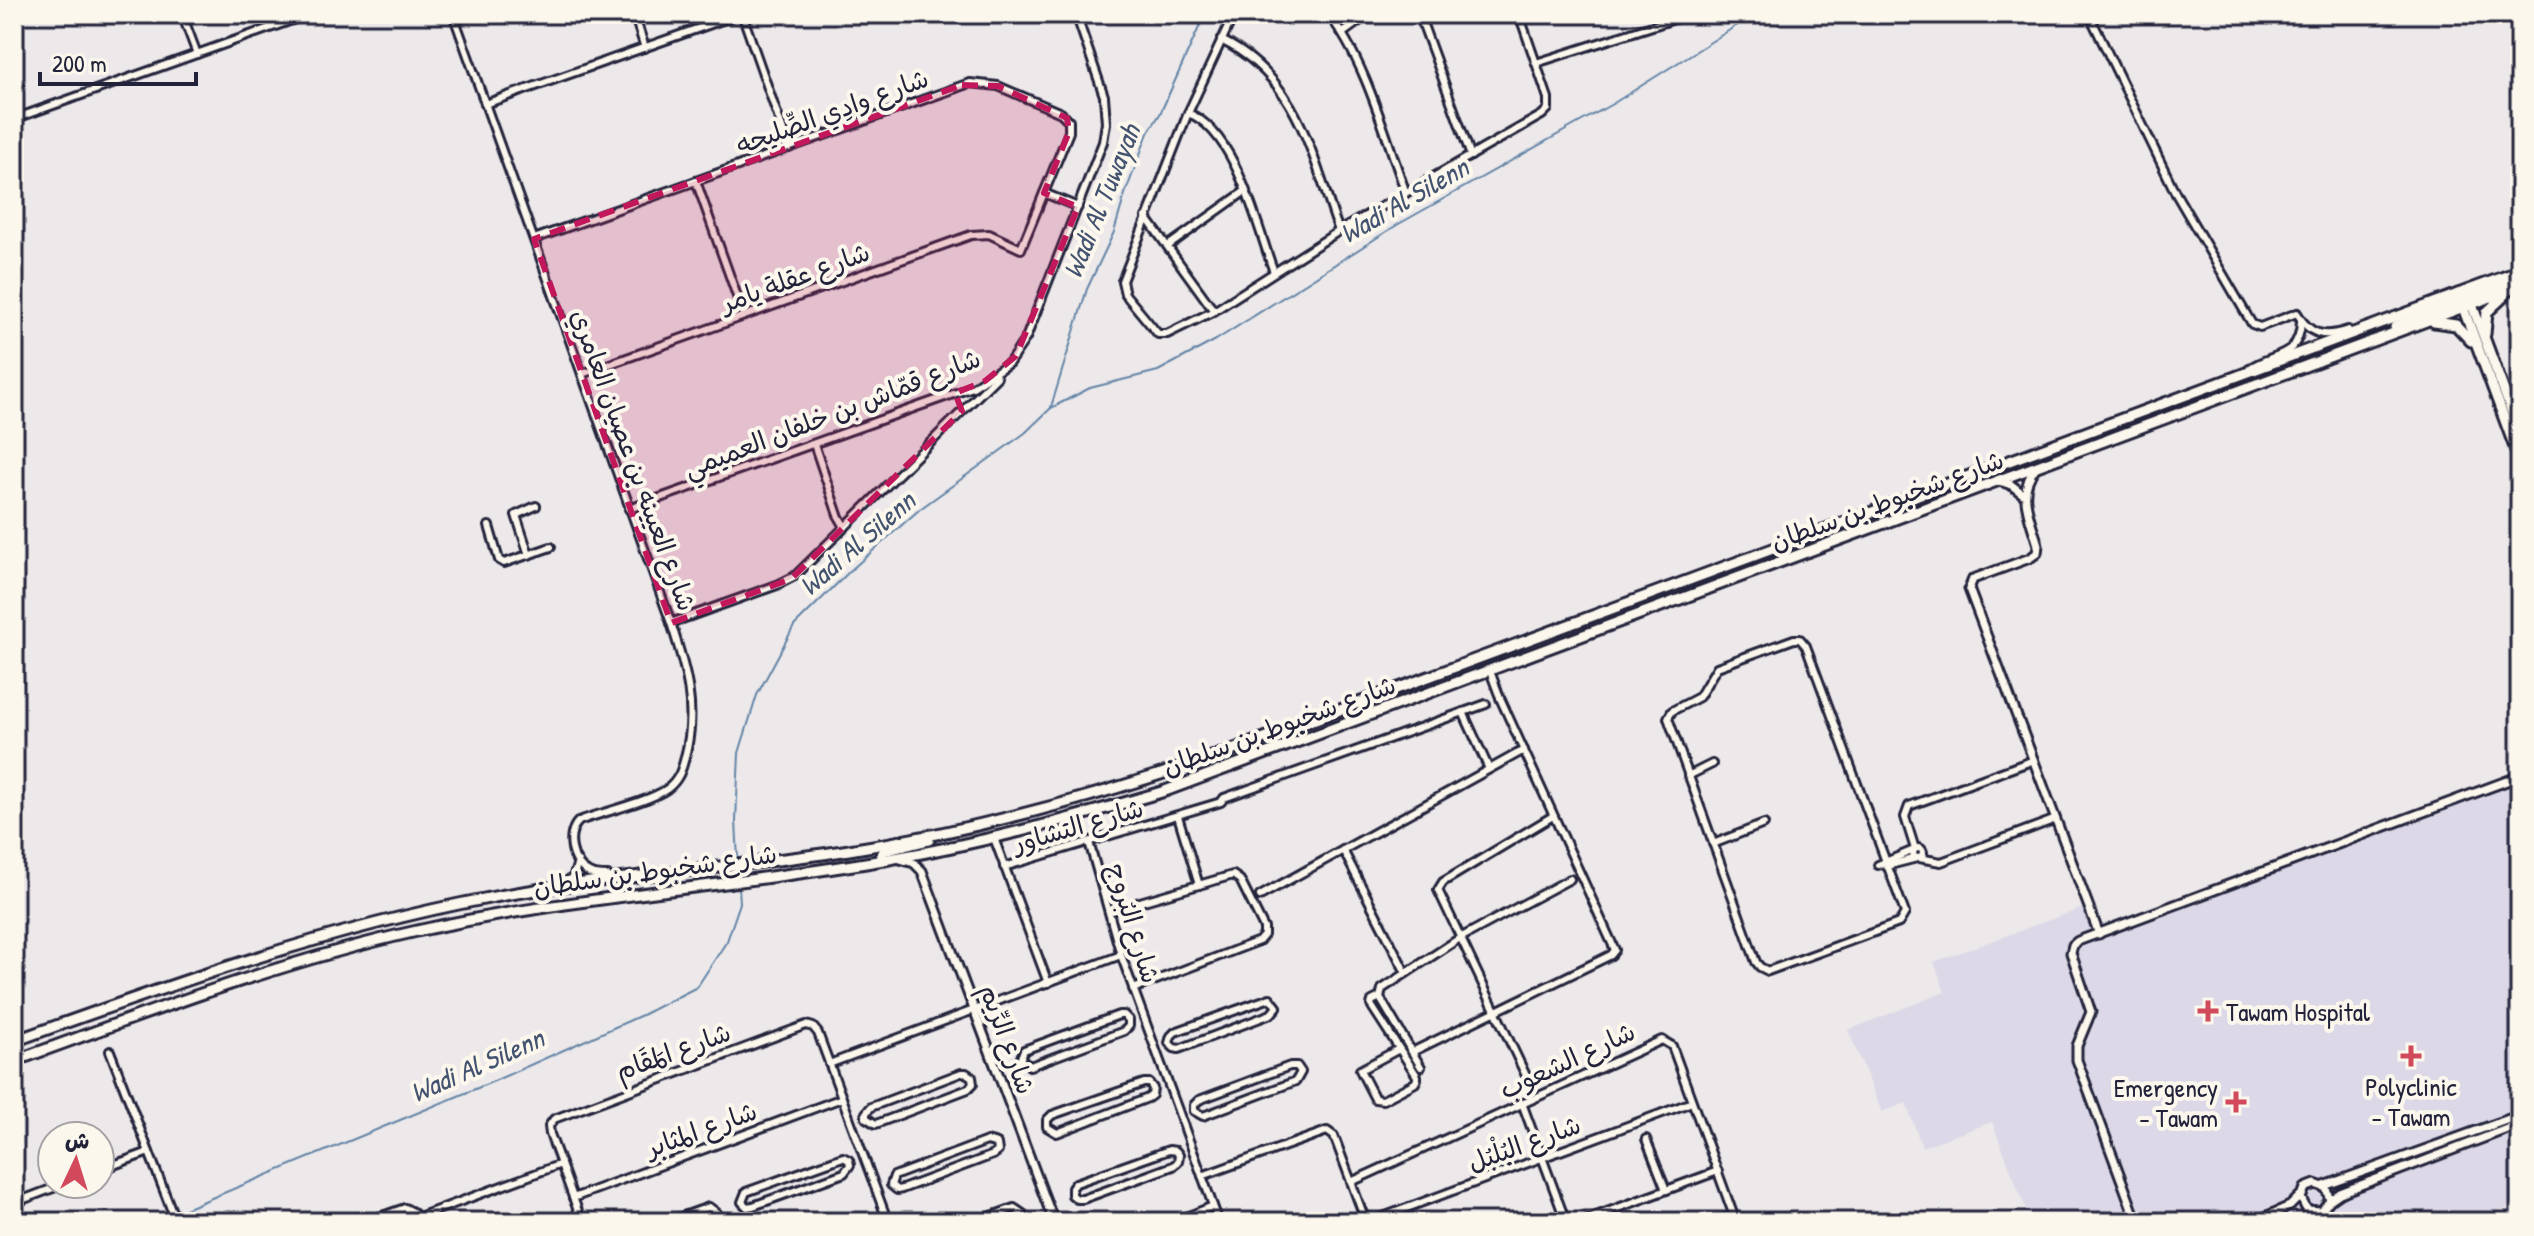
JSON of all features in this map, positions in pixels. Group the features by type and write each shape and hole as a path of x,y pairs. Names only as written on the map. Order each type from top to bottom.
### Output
{"main road":[{"name":"شارع شخبوط بن سلطان","path":"14,1061 218,987 344,949 524,910 888,860 994,838 1165,791 2425,323 2520,271"},
{"name":"شارع شخبوط بن سلطان","path":"14,1041 205,974 342,931 442,907 545,889 778,860 943,833 1072,802 1181,768 2374,325 2518,284"},
{"path":"2483,352 2487,312 2518,284"},
{"path":"2465,299 2470,327 2472,323 2477,325 2483,352 2507,399 2520,434"},
{"path":"2377,339 2392,328 2465,299"},
{"path":"2465,299 2520,461"},
{"path":"2425,323 2456,325 2483,352"},
{"path":"888,860 881,856 882,852 920,844 943,833"}],"street":[{"path":"182,14 197,54"},
{"path":"14,119 309,14"},
{"name":"شارع العيينه بن عصيان العامري","path":"453,14 671,623 688,676 692,701 690,737 680,773 673,784 663,792 576,824 570,837 578,862"},
{"path":"634,14 645,48"},
{"path":"485,104 741,14 789,148"},
{"name":"شارع قمّاش بن خلفان العميمي","path":"629,509 955,393 985,381 1016,356 1026,338 1103,142 1107,114 1076,14"},
{"path":"1234,14 1188,113 1123,276 1125,294 1158,334 1167,334 1214,311 1339,231 1538,119 1548,109 1548,98 1519,14"},
{"path":"1328,14 1355,56 1406,193"},
{"path":"1343,33 1369,14"},
{"path":"1420,14 1471,156"},
{"path":"1536,63 1688,14"},
{"path":"2089,14 2176,194 2252,324 2260,327 2297,313 2311,331 2325,336 2374,325"},
{"path":"1221,40 1262,66 1284,91 1298,120 1339,231"},
{"name":"شارع وادِي الصِّليحه","path":"534,239 962,85 984,83 1061,113 1069,121 1069,132 1021,249"},
{"path":"1188,113 1205,122 1233,161 1274,272"},
{"path":"696,181 744,316"},
{"path":"1168,246 1244,192"},
{"path":"1044,193 1078,207"},
{"path":"1146,217 1214,311"},
{"name":"شارع عقلة يامر","path":"582,374 971,235 989,234 1021,249"},
{"path":"2244,374 2257,364 2290,351 2300,334 2301,321"},
{"path":"671,623 785,582 801,571 1004,368"},
{"path":"955,393 962,411"},
{"path":"2507,399 2520,414"},
{"path":"814,444 845,527"},
{"path":"2023,494 2036,467"},
{"path":"1999,481 2010,484 2023,494 2038,545 2037,553 1973,579 1969,589 2099,934"},
{"path":"529,555 516,517 519,512 536,506"},
{"path":"838,515 854,518"},
{"path":"489,526 502,562 508,563 551,547"},
{"path":"1800,639 1806,646 1905,910 1902,921 1768,971 1760,967 1688,776 1668,721 1670,713 1695,701 1712,673 1721,665 1800,639"},
{"path":"1412,1052 1611,955 1615,950 1490,671"},
{"name":"شارع التشاور","path":"1004,867 1209,806 1486,704"},
{"path":"1463,712 1489,769"},
{"path":"1260,896 1524,750"},
{"path":"2034,760 1912,804 1906,809 1905,817 1913,841 1918,853 1931,861 1945,861 2056,819"},
{"path":"1688,776 1712,764"},
{"path":"2137,1222 2076,1056 2091,1012 2071,950 2075,943 2520,776"},
{"path":"1178,816 1199,885"},
{"path":"1529,1082 1439,892 1441,883 1553,816"},
{"path":"1713,844 1764,824"},
{"path":"994,838 1048,983"},
{"name":"شارع البُروج","path":"1089,842 1121,955 1219,1222"},
{"path":"888,860 911,861 922,871 926,858 939,850"},
{"path":"1343,850 1406,973"},
{"path":"1878,866 1918,853"},
{"path":"545,889 573,878 578,862 591,874 627,878"},
{"name":"شارع الرِّيم","path":"922,871 1054,1222"},
{"path":"1109,911 1230,875 1238,878 1264,928 1263,938 1133,989"},
{"path":"1421,1067 1380,997 1382,989 1460,938 1570,879"},
{"path":"829,1064 1121,955"},
{"path":"1380,997 1371,1005 1417,1077 1417,1081 1386,1099 1375,1099 1360,1070 1399,1049"},
{"path":"1155,1049 1169,1043 1172,1034 1265,999 1270,998 1277,1007 1273,1013 1179,1049 1169,1043"},
{"name":"شارع البُروج","path":"1129,1020 1143,1014"},
{"name":"شارع البُروج","path":"1119,1015 1129,1020 1126,1030 1030,1066 1020,1060 1024,1050 1119,1015"},
{"path":"1210,1019 1216,1035"},
{"name":"شارع المَقَام","path":"582,1222 549,1129 554,1119 803,1025 817,1031 888,1222"},
{"path":"1081,1029 1086,1045"},
{"name":"شارع الشعوب","path":"1351,1182 1662,1040 1672,1046 1735,1218"},
{"path":"110,1051 176,1222"},
{"path":"1180,1116 1194,1111 1203,1116 1298,1080 1300,1069 1292,1066 1197,1101 1194,1111"},
{"path":"851,1124 866,1118 869,1109 961,1073 972,1077 970,1088 876,1124 866,1118"},
{"path":"1153,1088 1167,1082"},
{"path":"1144,1083 1149,1083 1153,1088 1151,1097 1057,1133 1047,1127 1047,1120 1052,1115 1144,1083"},
{"path":"1237,1086 1243,1101"},
{"path":"908,1094 914,1109"},
{"path":"1106,1096 1112,1112"},
{"name":"شارع المثابر","path":"573,1198 842,1098"},
{"name":"شارع البُلْبُل","path":"1368,1222 1692,1102"},
{"path":"1522,1103 1566,1222"},
{"path":"2254,1222 2290,1206 2311,1185 2324,1186 2520,1115"},
{"path":"2261,1222 2288,1209 2311,1211 2340,1193 2520,1124"},
{"path":"1202,1176 1327,1131 1334,1136 1368,1222"},
{"path":"1646,1139 1666,1190"},
{"path":"876,1191 891,1185 894,1176 989,1140 998,1146 993,1155 938,1176 899,1190 891,1185"},
{"path":"2434,1157 2450,1148 2450,1141"},
{"path":"1179,1155 1171,1149 1076,1183 1072,1195 1081,1200 1136,1179 1175,1164 1179,1155 1192,1149"},
{"path":"116,1164 149,1152"},
{"path":"850,1162 864,1157"},
{"path":"840,1158 850,1162 847,1171 808,1186 751,1207 742,1202 746,1192 840,1158"},
{"path":"933,1161 938,1176"},
{"path":"365,1222 402,1209 411,1210 417,1220 561,1164"},
{"path":"1130,1164 1136,1179"},
{"path":"803,1171 808,1186"},
{"path":"1580,1222 1718,1171"},
{"path":"2301,1195 2302,1203 2323,1219 2329,1192 2324,1186"},
{"path":"14,1203 36,1195"},
{"path":"1174,1222 1213,1206"},
{"path":"667,1222 709,1207 717,1213 714,1222"},
{"path":"975,1222 1014,1208 1023,1214 1020,1222"},
{"path":"1714,1222 1735,1218"}],"highlighted area":[{"path":"962,85 998,86 1067,118 1069,132 1044,193 1078,207 1016,356 985,381 955,393 962,411 791,579 671,623 534,239"}],"shaded area":[{"name":"Tawam Hospital","path":"2520,780 2520,1203 2470,1222 2031,1222 1992,1122 1922,1147 1906,1103 1882,1112 1848,1030 1945,992 1934,962 2085,907 2096,935"}],"waterway":[{"name":"Wadi Al Tuwayah","path":"1051,407 1087,289 1114,232 1148,133 1160,114 1205,14"},
{"name":"Wadi Al Silenn","path":"738,860 739,753 757,695 794,626 920,509 1025,433 1051,408 1090,388 1158,371 1216,340 1397,225 1614,103 1755,14"},
{"name":"Wadi Al Silenn","path":"185,1209 492,1082 697,987 727,941 740,903 739,887"}],"place":[{"name":"Tawam Hospital","path":"2208,1011"},
{"name":"Polyclinic - Tawam","path":"2411,1056"},
{"name":"Emergency - Tawam","path":"2236,1102"}]}
